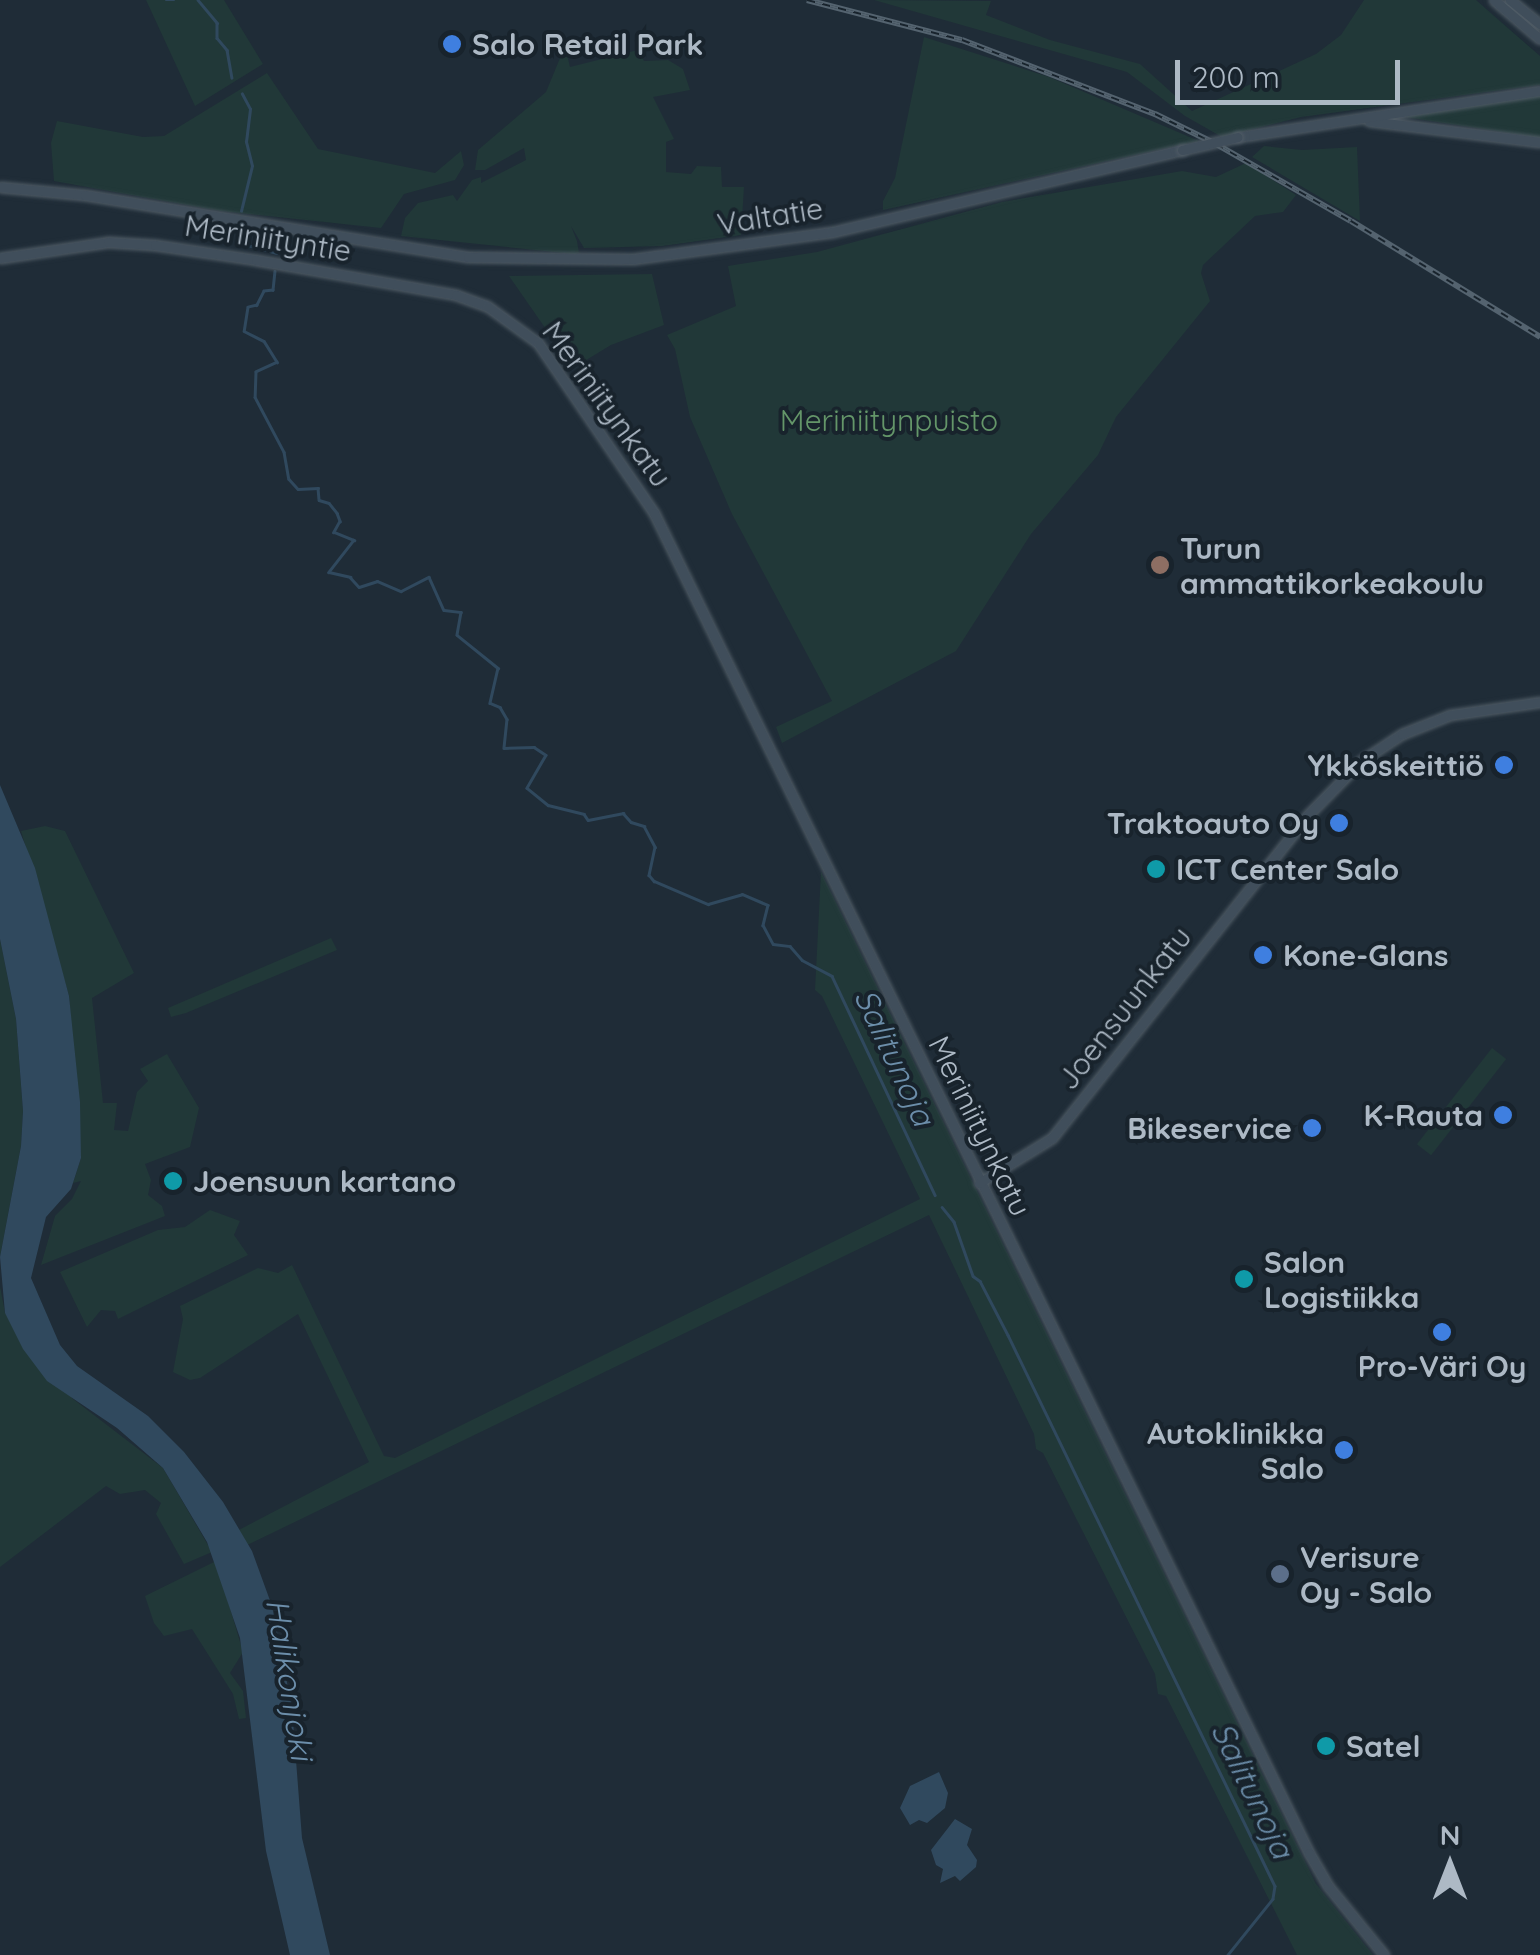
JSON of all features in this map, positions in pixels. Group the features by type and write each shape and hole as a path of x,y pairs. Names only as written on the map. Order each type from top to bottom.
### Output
{"main road":[{"path":"1494,0 1526,20 1540,39"},
{"path":"1510,0 1516,12"},
{"path":"1516,12 1528,0"},
{"path":"1526,20 1540,7"},
{"path":"1526,20 1540,24"},
{"name":"Valtatie","path":"0,188 85,195 468,257 634,258 832,232 1238,137 1540,91"},
{"path":"1342,120 1397,121 1540,142"},
{"name":"Meriniityntie","path":"0,258 108,242 155,244 456,294 487,306 519,327"},
{"name":"Meriniitynkatu","path":"519,327 538,343 598,425 654,513 1309,1852 1328,1886 1384,1955"},
{"name":"Joensuunkatu","path":"980,1183 1052,1138 1308,816 1361,760 1402,734 1450,715 1540,702"}],"green space":[{"path":"146,0 224,0 263,64 195,106"},
{"path":"874,0 991,1 986,15 1050,40 1140,64 1192,111 1316,54 1341,35 1364,0 1476,0 1540,56 1540,85 1301,117 1222,137 1185,116 1127,72"},
{"path":"924,37 1049,77 1199,141 883,210 883,201 895,178"},
{"path":"565,46 570,67 638,50 644,61 668,60 683,69 690,90 653,97 674,139 666,142 666,172 691,174 697,166 721,167 722,187 744,187 741,235 662,246 584,248 571,226 579,253 574,254 401,236 405,218 418,203 453,195 457,201 472,180 481,177 481,183 526,160 524,148 485,170 475,170 478,150 546,92"},
{"path":"267,73 318,149 435,173 461,151 464,165 455,180 404,194 381,228 220,211 54,181 51,143 57,121 143,137 164,136"},
{"path":"1540,95 1540,138 1405,117"},
{"path":"1264,146 1302,150 1357,147 1360,221 1252,157"},
{"name":"Meriniitynpuisto","path":"1246,163 1296,195 1283,212 1255,216 1203,265 1201,273 1210,301 1116,417 1098,455 1031,534 956,651 782,743 776,727 832,701 732,514 690,417 675,349 667,335 736,306 728,266 817,252 1002,202 1182,171 1216,177"},
{"path":"652,274 664,325 611,345 573,368 509,276"},
{"path":"45,826 65,831 134,973 92,998 103,1103 117,1103 114,1130 128,1131 137,1092 148,1081 140,1069 167,1054 199,1108 190,1147 145,1164 151,1180 148,1195 162,1206 165,1216 41,1265 55,1216 72,1199 81,1181 73,1183 81,1158 69,996 21,831"},
{"path":"821,872 1316,1884 1373,1955 1297,1955 1166,1696 1158,1694 1155,1674 1043,1453 1036,1449 1034,1434 929,1215 239,1549 233,1533 369,1462 298,1314 200,1378 190,1380 173,1372 183,1319 180,1306 258,1268 278,1273 292,1265 384,1456 395,1458 920,1199 822,996 815,990"},
{"path":"331,938 337,950 171,1017 168,1008"},
{"path":"0,939 16,1019 23,1111 21,1146 0,1257"},
{"path":"1492,1048 1506,1059 1431,1155 1417,1144"},
{"path":"210,1210 240,1221 234,1235 248,1255 118,1319 115,1311 101,1310 87,1327 60,1272 158,1230 185,1227"},
{"path":"0,1286 5,1313 73,1399 163,1468 212,1552 184,1564 156,1514 161,1503 145,1490 120,1494 106,1486 0,1567"},
{"path":"216,1561 243,1652 230,1673 243,1691 246,1718 239,1719 233,1694 192,1629 164,1636 154,1623 145,1596"}],"water":[{"path":"0,785 35,868 69,996 80,1102 81,1158 71,1189 46,1217 31,1278 60,1345 77,1366 148,1416 184,1452 223,1502 252,1551 272,1606 292,1708 302,1838 330,1955 290,1955 266,1851 240,1638 207,1542 163,1468 117,1428 47,1381 23,1349 5,1313 0,1257 21,1146 23,1111 16,1019 0,939"},
{"path":"939,1772 948,1793 945,1808 927,1823 919,1820 910,1825 900,1808 910,1786"},
{"path":"955,1819 972,1829 967,1845 977,1860 976,1867 960,1881 955,1876 940,1883 943,1869 936,1865 931,1850"}],"waterway":[{"name":"Salitunoja","path":"166,0 174,0"},
{"name":"Salitunoja","path":"198,0 217,23 217,38 227,50 232,78"},
{"name":"Salitunoja","path":"241,211 252,166 246,142 250,109 242,94"},
{"name":"Salitunoja","path":"238,226 238,231"},
{"name":"Salitunoja","path":"236,242 277,253"},
{"name":"Salitunoja","path":"275,271 273,290 264,291 257,305 248,307 244,331 264,341 277,362 256,372 255,397 284,452 289,479 298,489 318,488 319,500 329,503 340,521 334,532 354,540 329,572 350,577 359,587 377,581 401,591 429,577 444,610 461,612 457,635 498,668 490,703 500,707 507,719 504,748 534,747 546,755 527,788 548,805 584,814 588,820 623,813 631,822 644,826 655,847 649,875 654,881 708,904 742,894 768,905 763,925 773,944 790,946 802,960 832,976 935,1195"},
{"name":"Salitunoja","path":"942,1207 954,1222 973,1276 980,1281 1008,1335 1275,1886 1273,1899 1228,1955"}],"railway":[{"path":"807,0 962,40 1155,114 1351,221 1540,337"}],"place":[{"name":"Salo Retail Park","path":"452,44"},
{"name":"Turun ammattikorkeakoulu","path":"1160,565"},
{"name":"Ykköskeittiö","path":"1504,765"},
{"name":"Traktoauto Oy","path":"1339,823"},
{"name":"ICT Center Salo","path":"1156,869"},
{"name":"Kone-Glans","path":"1263,955"},
{"name":"K-Rauta","path":"1503,1115"},
{"name":"Bikeservice","path":"1312,1128"},
{"name":"Joensuun kartano","path":"173,1181"},
{"name":"Salon Logistiikka","path":"1244,1279"},
{"name":"Pro-Väri Oy","path":"1442,1332"},
{"name":"Autoklinikka Salo","path":"1344,1450"},
{"name":"Verisure Oy - Salo","path":"1280,1574"},
{"name":"Satel","path":"1326,1746"}],"water label":[{"name":"Halikonjoki","path":"290,1679"}]}
